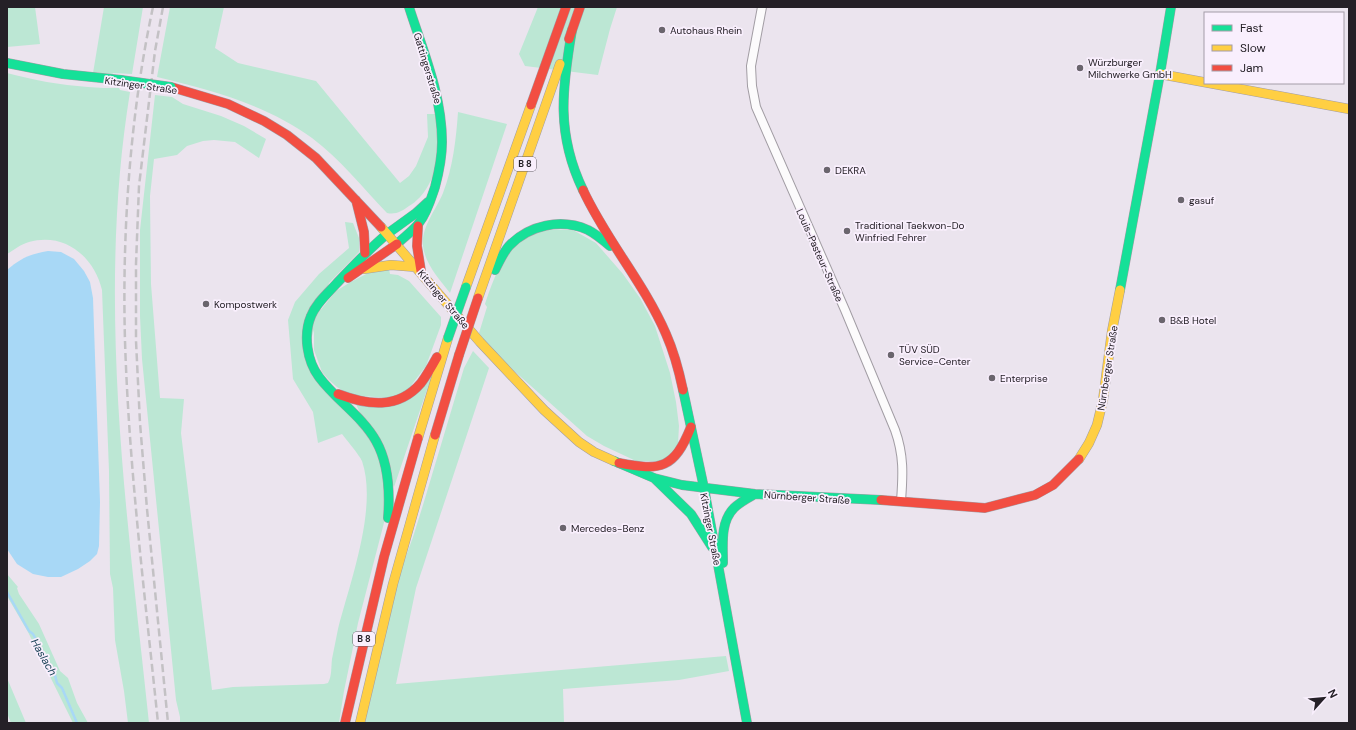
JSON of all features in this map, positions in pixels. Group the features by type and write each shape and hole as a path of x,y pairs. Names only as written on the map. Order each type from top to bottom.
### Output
{"main road":[{"name":"Gattingerstraße","path":"332,288 362,270 418,226 431,199 436,184 442,160 444,132 439,99 409,7"},
{"name":"B 8","path":"345,723 355,673 384,556 406,476 448,338 566,7"},
{"name":"B 8","path":"360,723 395,571 421,478 478,298 580,7"},
{"name":"Nürnberger Straße","path":"704,488 755,494 901,501 985,508 1035,495 1053,485 1077,462 1085,450 1097,425 1103,400 1112,331 1171,7"},
{"path":"572,30 564,79 563,120 567,148 578,181 617,252 652,305 666,334 678,366 704,488"},
{"name":"Kitzinger Straße","path":"7,63 30,69 91,78 121,80 171,87 228,104 287,134 316,158 356,200 419,269 480,342 544,410 579,442 594,452 654,478 682,485 704,488 747,723"},
{"path":"1160,74 1204,83"},
{"path":"1212,84 1320,105 1349,109"},
{"name":"Gattingerstraße","path":"384,556 390,504 389,482 385,461 376,441 364,424 318,376 310,358 307,340 310,321 320,302 332,288 365,253 416,213 431,199"},
{"path":"356,200 366,238 365,253"},
{"path":"478,298 510,245 532,229 543,225 556,223 586,230 598,236 617,252"},
{"path":"362,270 391,265 419,269 417,246 418,226"},
{"path":"331,391 356,401 374,404 394,401 405,396 418,387 448,338"},
{"path":"619,463 654,468 665,465 676,458 682,449 691,427"},
{"path":"654,478 691,514 716,554"},
{"path":"723,587 723,535 725,523 731,511 755,494"}],"street":[{"name":"Louis-Pasteur-Straße","path":"762,7 751,66 752,86 756,107 845,310 895,430 902,460 903,478 901,501"}],"green space":[{"path":"7,7 35,7 40,44 7,47"},
{"path":"104,7 143,7 132,74 113,73 112,75 93,73"},
{"path":"170,7 224,7 215,48 238,63 316,81 400,183 409,176 416,166 428,137 427,114 439,114 439,155 434,173 424,192 415,202 401,211 396,213 387,213 332,155 295,126 276,116 238,100 198,87 157,77"},
{"path":"538,7 617,7 598,75 525,66 519,54"},
{"path":"7,73 57,84 119,88 120,90 130,92 120,171 116,249 115,328 118,408 124,487 149,723 128,723 115,640 113,588 110,574 109,471 102,290 98,278 85,257 65,244 54,240 29,242 7,254"},
{"path":"155,95 172,97 183,104 221,116 244,126 266,139 259,158 235,142 214,140 203,141 187,146 177,155 154,159 150,196 151,284 160,398 184,399 181,433 212,690 233,687 324,684 328,683 331,674 332,659 338,629 355,568 365,522 367,500 366,480 362,461 342,434 318,443 313,412 293,379 288,320 295,302 319,274 349,248 345,222 353,223 359,238 359,252 329,283 305,358 361,426 382,459 386,515 358,623 339,723 180,723 176,700 142,359 140,316 140,230"},
{"path":"458,112 507,124 450,293 430,265 424,253 423,239 427,225 443,193 452,163"},
{"path":"539,229 573,230 596,243 623,274 640,298 655,326 670,373 676,402 679,426 678,444 664,461 636,461 587,436 512,369 487,344 479,333 487,307 485,304 496,274 504,258 516,244"},
{"path":"389,269 390,274 398,275 409,281 441,317 441,325 426,366 410,387 388,398 350,395 337,387 322,372 314,350 314,325 319,312 336,291 370,272"},
{"path":"473,351 489,368 416,588 396,684 726,656 729,671 679,680 563,689 564,723 365,723 398,578 413,537 464,368"},
{"path":"432,375 394,487 355,402 374,405"},
{"path":"7,574 18,587 19,594 39,624 60,671 68,678 77,703 88,723 73,723 28,632 7,596"},
{"path":"7,678 26,723 11,723 7,713"}],"water":[{"path":"48,251 61,252 74,259 84,271 90,282 93,298 100,502 99,546 97,554 90,561 78,569 61,577 48,577 33,574 17,564 7,549 7,270 26,257"}],"waterway":[{"name":"Haslach","path":"7,592 29,631 33,634 55,675 57,683 62,688 77,723"}],"railway":[{"path":"153,7 138,89 133,131 126,216 124,300 130,437 158,723"},
{"path":"163,7 155,51 139,186 136,264 136,341 140,423 147,509 168,723"}],"traffic: fast":[{"path":"397,244 417,226 427,210 440,165 442,148 439,107 431,73 409,7"},
{"path":"1120,290 1171,7"},
{"path":"572,30 564,92 565,130 568,150 583,190"},
{"path":"7,63 63,74 121,80"},
{"path":"121,80 171,87"},
{"path":"387,234 416,213 428,202"},
{"path":"495,270 509,246 517,239 526,233 546,226 556,224 578,226 588,230 610,246"},
{"path":"387,234 361,258 319,302 311,316 307,331 307,339 309,356 319,377 364,424 376,441 384,459 388,478 388,518"},
{"path":"448,338 466,287"},
{"path":"683,390 704,488"},
{"path":"614,461 654,478 682,485 755,494 881,500"},
{"path":"654,478 691,514 712,547"},
{"path":"704,488 747,723"},
{"path":"723,563 723,534 726,520 736,506 755,494"}],"traffic: slow":[{"path":"478,298 560,64"},
{"path":"1160,74 1204,82"},
{"path":"1214,84 1349,109"},
{"path":"466,287 531,105"},
{"path":"381,227 480,342 544,410 579,442 594,452 614,461"},
{"path":"364,269 391,265 416,267"},
{"path":"1079,459 1089,443 1097,425 1103,400 1112,331 1120,290"},
{"path":"418,438 448,338"},
{"path":"360,723 393,584 435,435"}],"traffic: jam":[{"path":"531,105 566,7"},
{"path":"569,39 580,7"},
{"path":"171,87 228,104 264,121 287,135 316,158 381,227"},
{"path":"583,190 592,208 657,315 671,348 683,390"},
{"path":"356,200 364,232 365,253"},
{"path":"418,226 417,246 421,271"},
{"path":"348,278 397,244"},
{"path":"459,355 478,298"},
{"path":"435,435 459,355"},
{"path":"338,394 360,401 382,403 402,398 412,392 421,383 437,357"},
{"path":"619,463 646,467 664,464 672,459 678,451 685,441 691,427"},
{"path":"345,723 384,557 418,438"},
{"path":"881,500 985,508 1035,495 1053,485 1079,459"}],"place":[{"name":"Autohaus Rhein","path":"662,30"},
{"name":"Würzburger Milchwerke GmbH","path":"1080,68"},
{"name":"DEKRA","path":"827,170"},
{"name":"gasuf","path":"1181,200"},
{"name":"Traditional Taekwon-Do Winfried Fehrer","path":"847,231"},
{"name":"Kompostwerk","path":"206,304"},
{"name":"B&B Hotel","path":"1162,320"},
{"name":"TÜV SÜD Service-Center","path":"891,355"},
{"name":"Enterprise","path":"992,378"},
{"name":"Mercedes-Benz","path":"563,528"}]}
